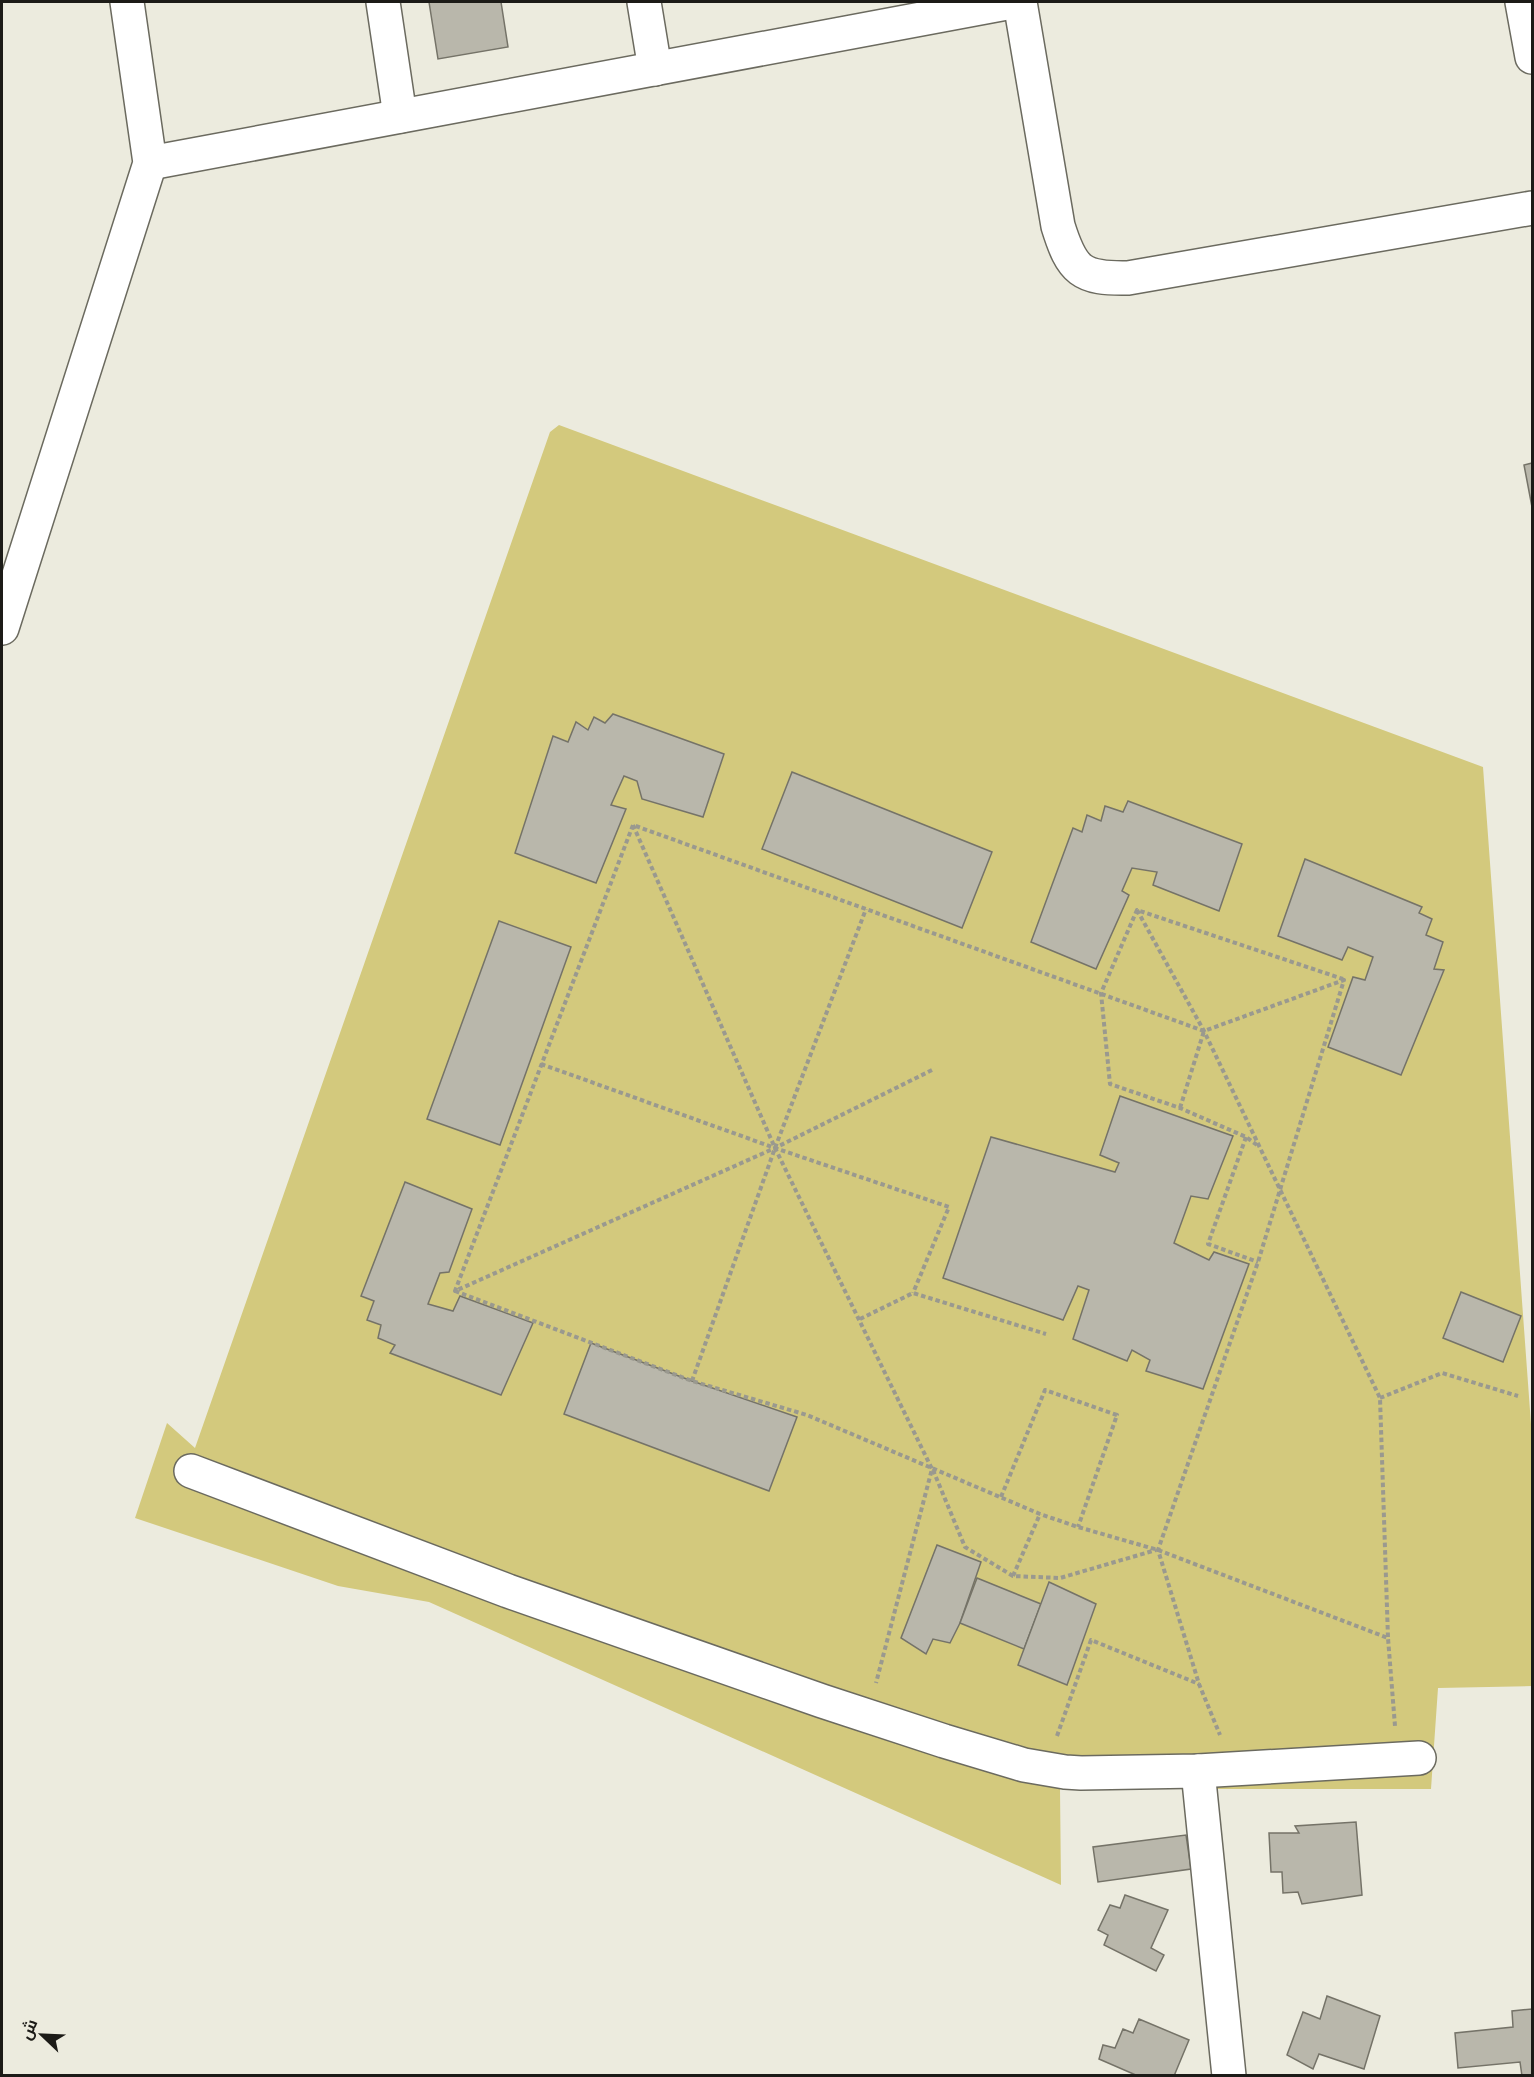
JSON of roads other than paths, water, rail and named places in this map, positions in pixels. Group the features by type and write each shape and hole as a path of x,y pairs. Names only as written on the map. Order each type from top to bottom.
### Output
{"street":[{"path":"2,628 150,163 128,2"},
{"path":"383,2 400,116"},
{"path":"644,2 655,69"},
{"path":"150,163 1012,2"},
{"path":"1020,2 1058,226 1064,246 1083,272 1102,278 1128,278 1533,208"},
{"path":"1522,2 1533,57"},
{"path":"191,1472 508,1591 822,1701 1024,1765 1065,1772 1198,1771 1408,1759"},
{"path":"1198,1771 1229,2076"}]}
